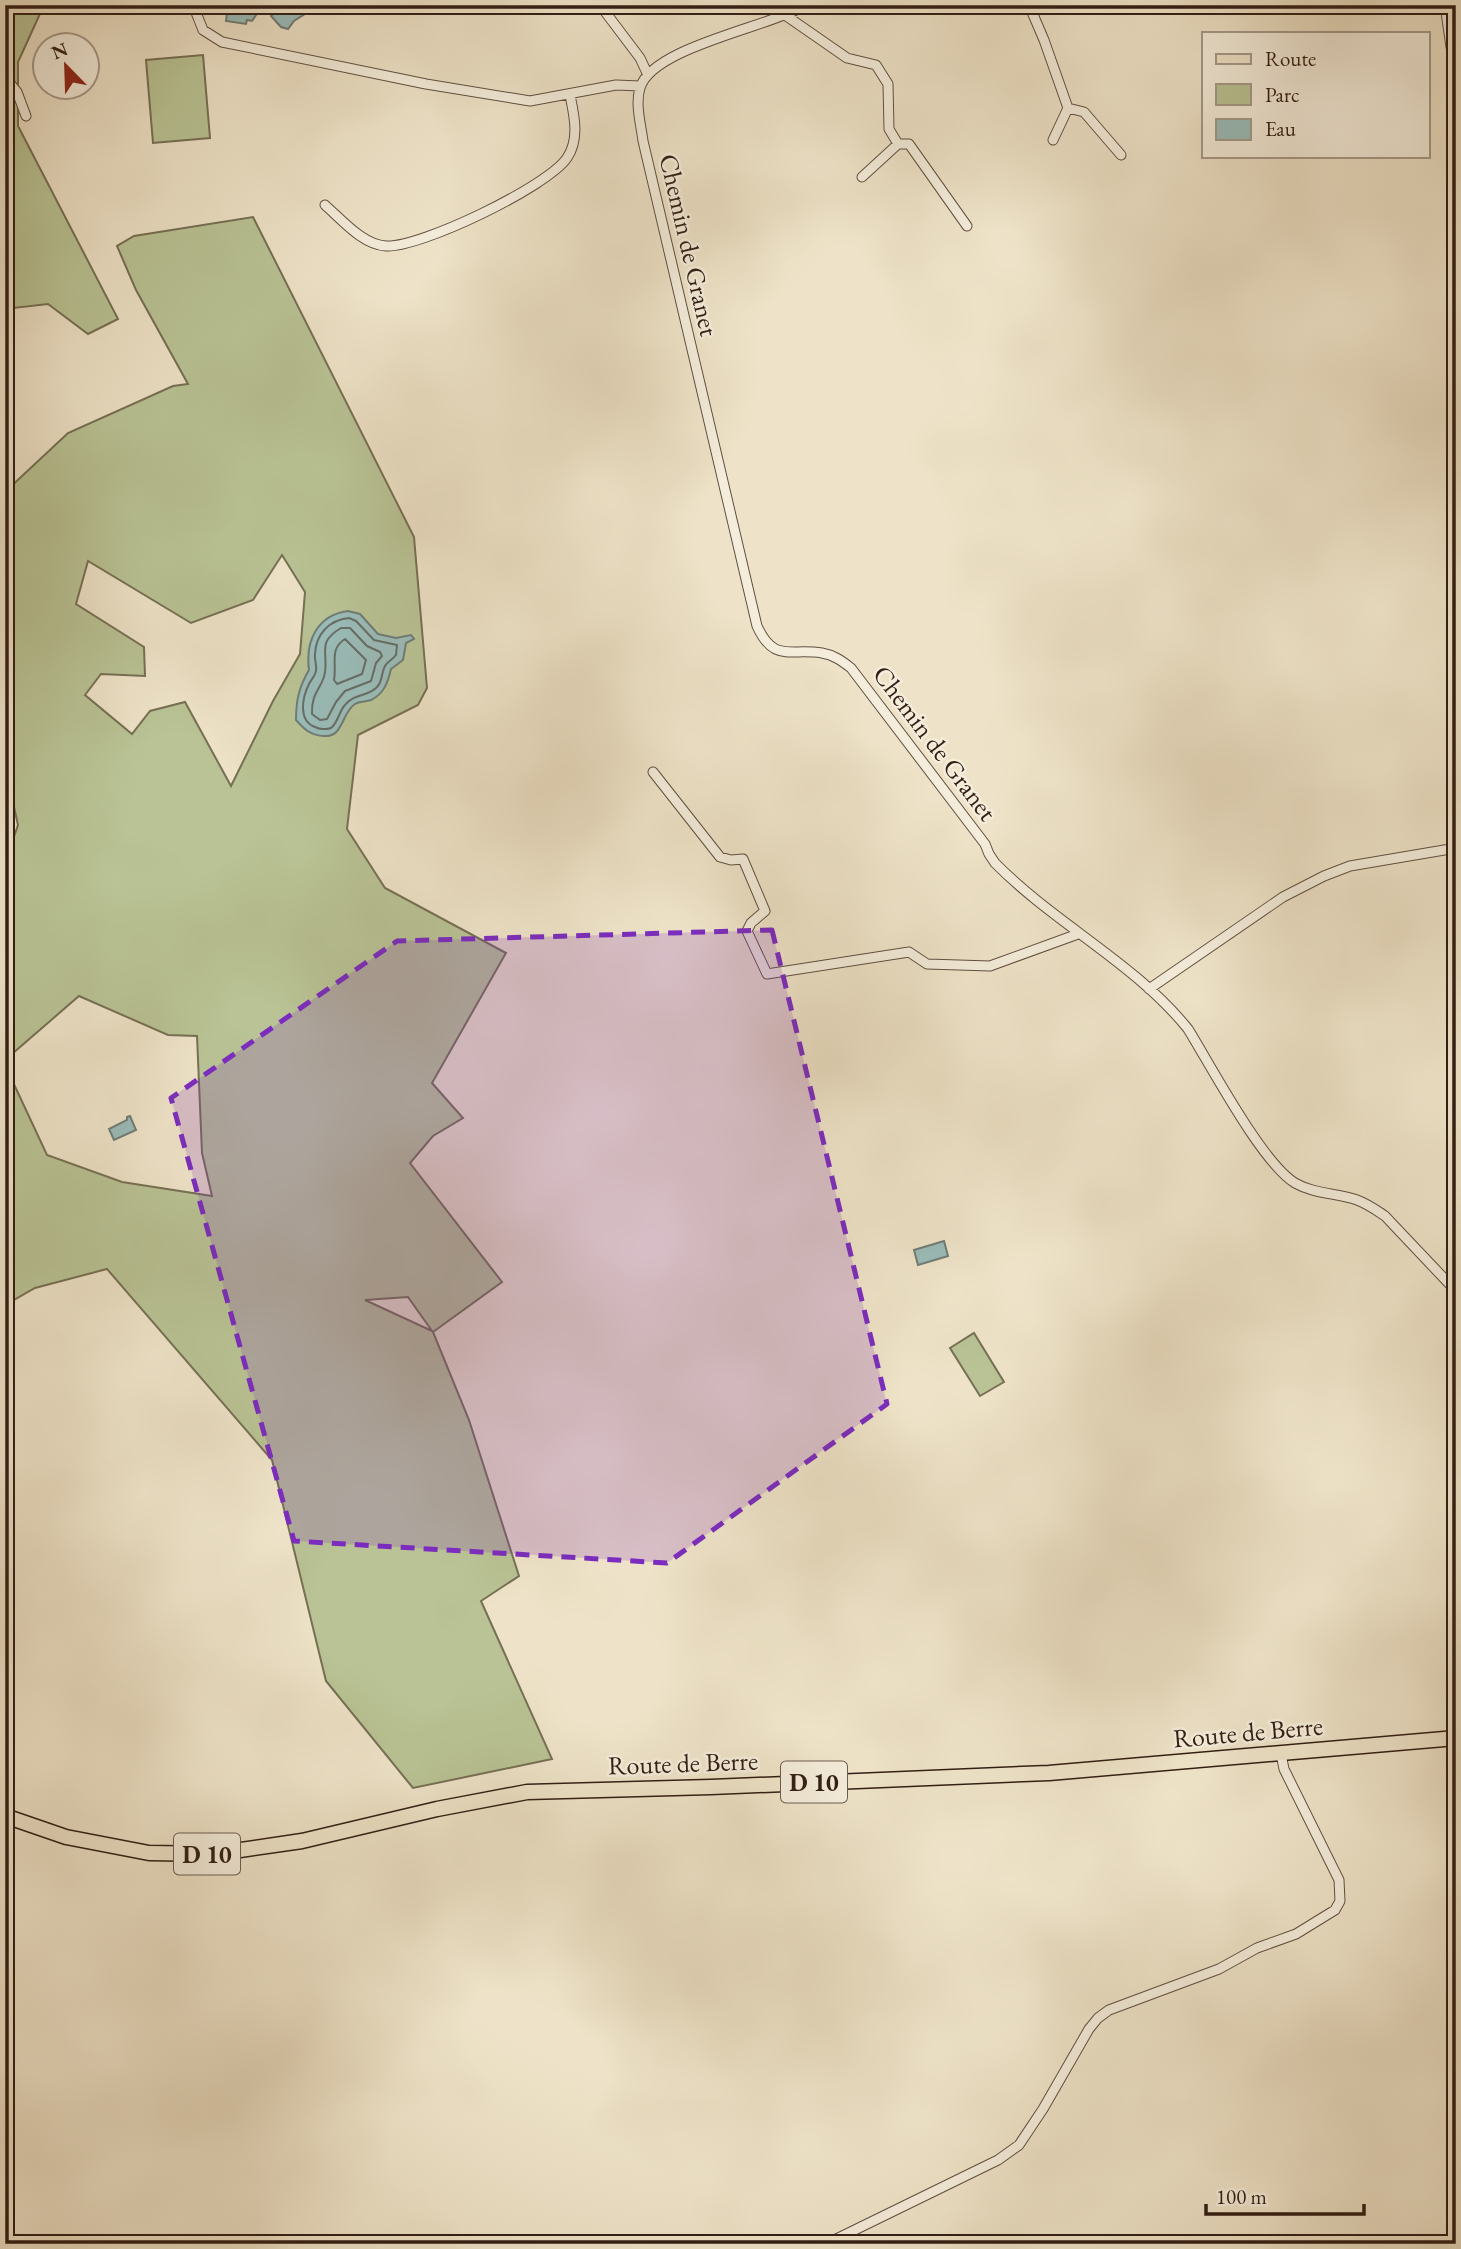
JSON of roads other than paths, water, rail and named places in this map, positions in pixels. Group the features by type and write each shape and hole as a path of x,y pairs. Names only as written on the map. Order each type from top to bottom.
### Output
{"main road":[{"name":"Route de Berre","path":"5,1816 66,1837 149,1853 213,1854 302,1841 437,1809 527,1792 1049,1773 1456,1738"}],"street":[{"path":"193,5 203,30 222,42 426,84 530,101 616,85 640,86 656,67 680,53 806,5"},
{"path":"600,5 640,58 648,75"},
{"path":"1029,5 1068,108 1053,140"},
{"path":"1445,5 1451,47 1456,57"},
{"path":"785,15 847,58 876,65 888,84 889,129 898,144"},
{"path":"5,77 17,92 26,116"},
{"name":"Chemin de Granet","path":"640,86 643,141 762,639 770,648 780,652 822,653 838,658 851,668 985,844 995,863 1048,911 1149,989 1176,1014 1258,1143 1280,1170 1292,1181 1306,1188 1372,1206 1385,1216 1456,1291"},
{"path":"325,205 371,243 386,246 405,244 496,208 531,188 567,158 574,140 575,120 570,95"},
{"path":"1068,108 1084,111 1121,155"},
{"path":"862,177 898,144 909,144 967,226"},
{"path":"653,772 720,857 743,859 765,911 751,923 747,931 767,974 909,952 927,964 990,966 1078,934"},
{"path":"1149,989 1283,897 1324,876 1350,866 1456,848"},
{"path":"826,2244 998,2160 1020,2145 1089,2029 1109,2010 1219,1969 1257,1948 1296,1934 1335,1910 1340,1901 1339,1880 1284,1769 1281,1754"}],"water":[{"path":"228,5 263,5 252,21 247,20 246,24 226,21"},
{"path":"288,5 300,5 305,14 288,29 281,27 271,16 276,11 287,13"},
{"path":"348,611 360,614 378,634 396,638 411,635 414,639 406,643 403,660 391,669 387,683 379,694 350,708 335,733 330,736 314,734 296,720 299,694 309,670 309,649 321,624 338,613"},
{"path":"130,1116 136,1130 114,1140 109,1129"},
{"path":"944,1241 948,1256 918,1265 914,1250"}]}
